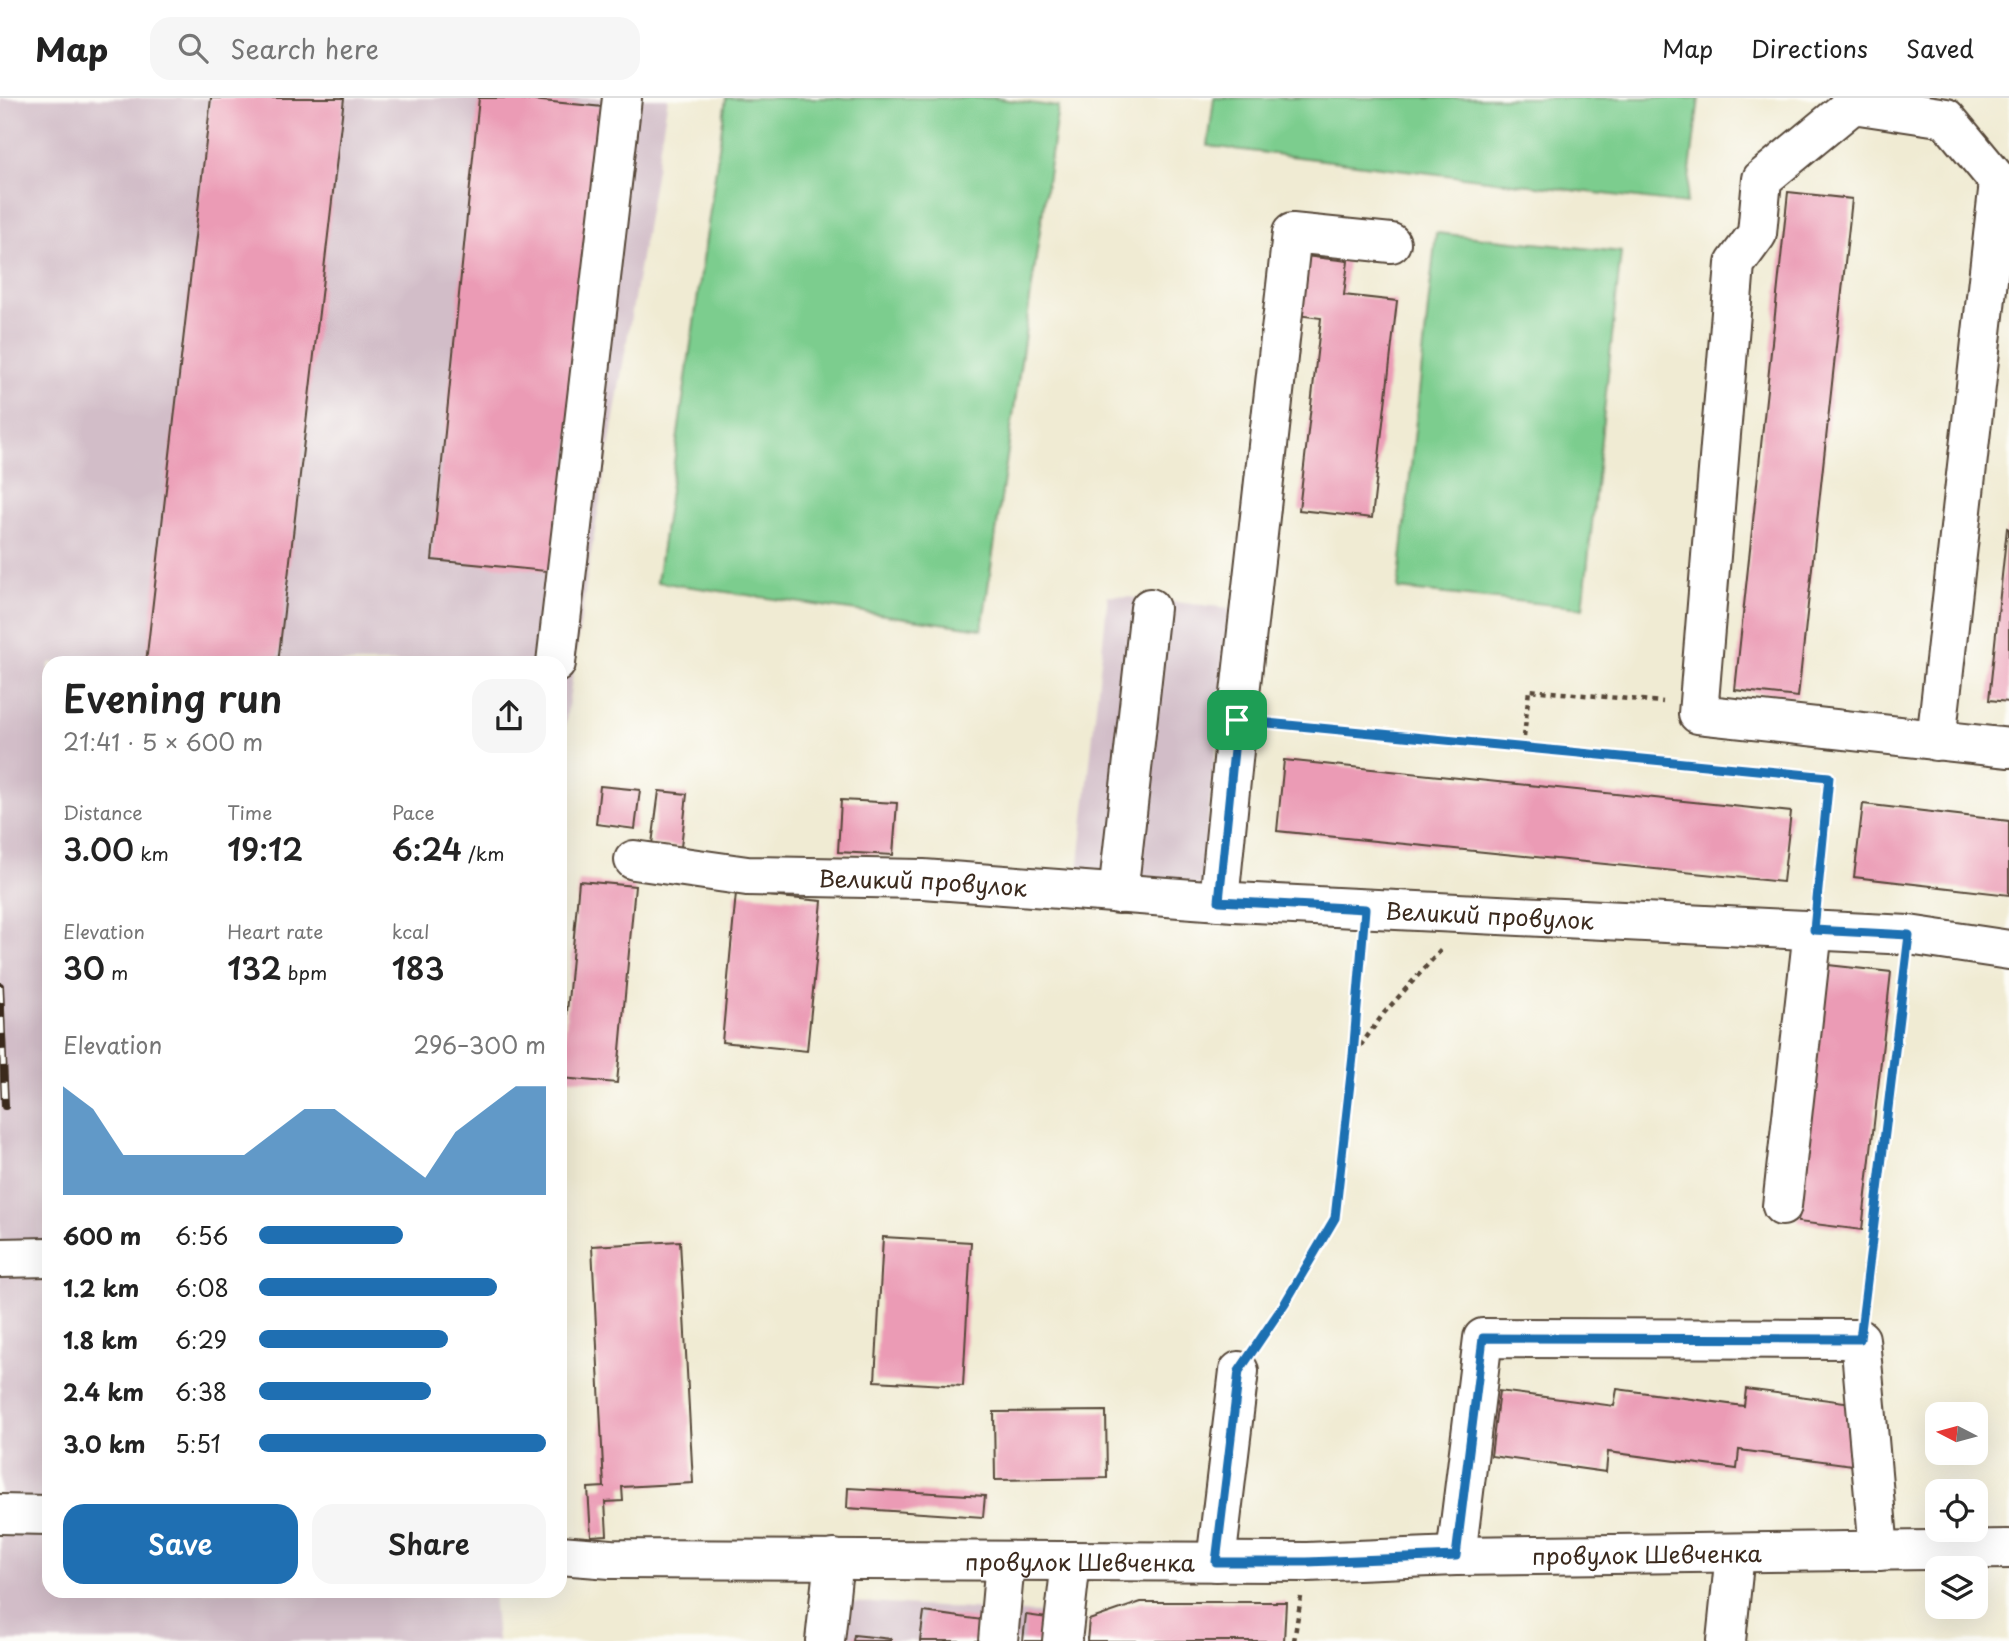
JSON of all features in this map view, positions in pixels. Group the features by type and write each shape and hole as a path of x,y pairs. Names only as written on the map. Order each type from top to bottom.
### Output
{"street":[{"path":"557,656 622,98"},
{"path":"1936,741 2004,182 1946,118 1853,104 1762,179 1757,234 1735,264 1698,714 1936,741 2009,748"},
{"path":"1219,901 1292,233 1391,243"},
{"path":"1118,894 1150,608"},
{"name":"Великий провулок","path":"634,860 747,876 923,879 1219,901 1909,935 2009,950"},
{"path":"1782,1206 1814,930"},
{"path":"0,1258 42,1257"},
{"path":"1456,1556 1483,1338 1860,1339 1879,1551"},
{"path":"1216,1562 1239,1371"},
{"path":"0,1514 42,1515"},
{"name":"провулок Шевченка","path":"567,1556 611,1559 1307,1562 1456,1556 2009,1549"},
{"path":"1726,1641 1735,1553"},
{"path":"825,1641 834,1559"},
{"path":"998,1641 1005,1561"},
{"path":"1062,1641 1071,1561"}],"path":[{"path":"1523,747 1530,690 1699,705"},
{"path":"1237,720 1829,777 1814,930"},
{"path":"1239,1371 1285,1303 1335,1218 1353,1056 1365,909"},
{"path":"1353,1056 1384,1013 1474,914"},
{"path":"1860,1339 1909,935"}],"shaded area":[{"path":"0,98 668,98 587,577 567,714 567,656 42,656 42,1598 494,1598 497,1641 0,1641"},
{"path":"1108,595 1231,608 1201,886 1078,873"},
{"path":"851,1602 1058,1614 1054,1641 847,1641"}],"green space":[{"path":"726,98 994,98 1058,107 982,629 657,582"},
{"path":"1214,98 1699,98 1686,204 1208,146"},
{"path":"1436,233 1621,252 1583,608 1398,589"}],"building":[{"path":"211,98 344,98 279,656 147,656"},
{"path":"479,98 511,98 603,107 556,572 432,560"},
{"path":"1788,192 1852,199 1798,697 1735,690"},
{"path":"1296,255 1348,261 1344,295 1397,301 1372,518 1299,510 1321,318 1289,314"},
{"path":"2007,528 2009,529 2009,702 1989,700"},
{"path":"1284,760 1791,812 1783,882 1277,831"},
{"path":"600,786 640,790 635,829 596,824"},
{"path":"659,791 687,794 681,847 652,844"},
{"path":"841,800 897,803 893,855 838,852"},
{"path":"1863,804 2009,821 2009,895 1854,877"},
{"path":"579,881 635,886 617,1083 567,1079 567,1012"},
{"path":"736,893 822,901 807,1051 722,1042"},
{"path":"1828,965 1891,972 1862,1230 1798,1222"},
{"path":"883,1237 971,1242 963,1386 875,1381"},
{"path":"680,1241 693,1483 622,1487 623,1501 605,1502 607,1535 591,1536 588,1488 604,1487 592,1246"},
{"path":"1617,1389 1744,1406 1746,1389 1860,1404 1852,1465 1739,1450 1737,1469 1608,1452 1606,1472 1491,1456 1499,1391 1614,1406"},
{"path":"1106,1411 1107,1478 995,1480 994,1412"},
{"path":"848,1488 985,1496 983,1517 847,1508"},
{"path":"1141,1602 1286,1602 1284,1641 1087,1641 1089,1620"},
{"path":"924,1612 990,1621 987,1641 920,1641"},
{"path":"1026,1615 1055,1619 1052,1641 1023,1641"},
{"path":"854,1635 891,1639 891,1641 853,1641"}],"railway":[{"path":"0,986 5,1106"}],"route":[{"path":"1237,720 1829,777 1814,930 1909,935 1860,1339 1483,1338 1456,1556 1307,1562 1216,1562 1239,1371 1285,1303 1335,1218 1353,1056 1365,909 1219,901 1237,720"}]}
